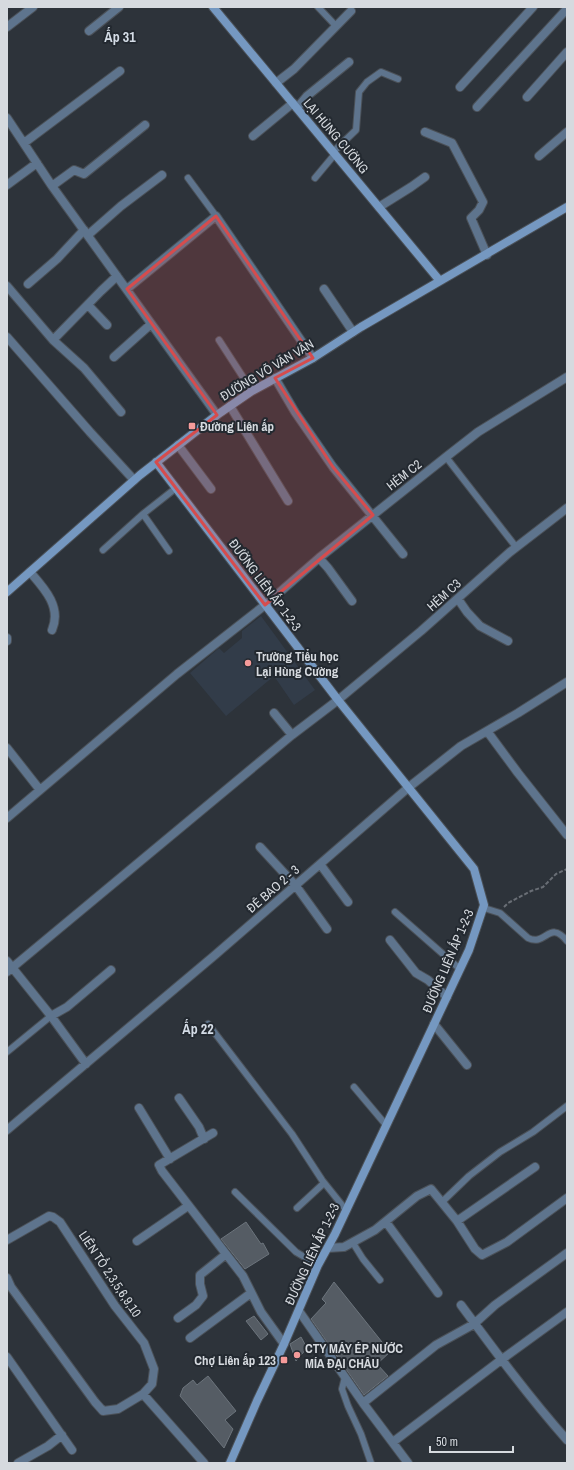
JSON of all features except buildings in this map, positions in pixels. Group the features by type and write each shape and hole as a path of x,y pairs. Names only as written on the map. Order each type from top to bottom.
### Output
{"street":[{"path":"7,27 33,7"},
{"path":"89,31 119,7"},
{"name":"LẠI HÙNG CƯỜNG","path":"213,7 440,282"},
{"path":"460,87 533,7"},
{"path":"276,83 294,69 351,10"},
{"path":"477,107 564,10"},
{"path":"527,97 567,52"},
{"path":"253,136 295,106 349,62"},
{"path":"24,143 120,70"},
{"path":"7,118 52,186 216,415"},
{"path":"52,186 74,170 84,174 145,125"},
{"path":"425,132 452,143 472,180 483,202 471,218 487,255"},
{"path":"539,156 567,132"},
{"path":"7,185 37,163"},
{"path":"28,284 86,233 162,175"},
{"path":"379,207 411,188 425,177"},
{"name":"ĐƯỜNG VÕ VĂN VÂN","path":"7,592 134,480 216,415 252,391 313,358 353,332 566,209"},
{"path":"127,289 216,216 313,358"},
{"path":"53,340 117,276"},
{"path":"7,286 53,340 84,368 121,412"},
{"path":"324,289 353,332"},
{"path":"88,305 107,325"},
{"path":"114,357 152,324"},
{"path":"7,337 134,480"},
{"name":"HẺM C2","path":"7,818 177,674 265,605 319,558 446,457 478,432 567,377"},
{"path":"275,378 295,412 333,467 403,554"},
{"path":"230,406 288,501"},
{"path":"178,445 211,489"},
{"name":"ĐƯỜNG LIÊN ẤP 1-2-3","path":"156,462 338,700 474,869 484,908 469,950 328,1248 318,1265 299,1311 230,1463"},
{"name":"HẺM C3","path":"10,970 292,735 338,700 421,631 516,548 567,508"},
{"path":"319,558 352,601"},
{"path":"30,572 46,590 56,613 55,623 52,630"},
{"path":"458,599 467,612 480,626 508,641"},
{"name":"ĐÊ BAO 2 - 3","path":"7,1130 296,886 409,787 461,746 566,685"},
{"path":"274,714 292,735"},
{"path":"487,731 567,835"},
{"path":"7,748 40,790"},
{"path":"260,847 296,886 326,929"},
{"path":"320,864 348,902"},
{"path":"390,940 416,973 428,980 447,997"},
{"path":"7,961 10,970 51,1016 86,1064"},
{"path":"51,1016 67,1007 111,970"},
{"path":"434,1024 467,1065"},
{"path":"179,1098 199,1127 204,1139"},
{"path":"138,1108 170,1159"},
{"path":"213,1133 159,1165 162,1172 225,1255 243,1276 261,1312 284,1344"},
{"path":"457,1221 535,1167"},
{"path":"328,1248 344,1247 353,1243 386,1222 417,1196 431,1189 457,1221 475,1249 482,1255 507,1242 567,1198"},
{"path":"137,1241 188,1206"},
{"name":"LIÊN TỔ 2,3,5,6,9,10","path":"7,1240 49,1216 60,1222 115,1306 144,1343 154,1369 152,1384 143,1394 118,1409 103,1411 11,1287 7,1278"},
{"path":"386,1222 438,1293"},
{"path":"364,1403 436,1345 474,1324 495,1305 567,1253"},
{"path":"178,1318 196,1305 203,1296 200,1284 200,1275 225,1255"},
{"path":"190,1338 251,1293"},
{"path":"461,1305 536,1405 567,1440"},
{"path":"299,1311 408,1463"},
{"path":"393,1442 567,1312"},
{"path":"7,1357 72,1450"},
{"path":"143,1394 204,1463"},
{"path":"18,1463 48,1446 62,1435"}],"lane":[{"path":"318,7 336,26"},
{"path":"316,178 334,153 356,130 359,92 366,82 380,72 398,79"},
{"path":"188,178 216,216"},
{"path":"219,340 252,391"},
{"path":"446,457 516,548"},
{"path":"103,550 143,514 176,488"},
{"path":"143,514 169,552"},
{"path":"484,908 500,912 532,940 537,940 555,932 559,932 567,941"},
{"path":"395,912 460,969"},
{"path":"7,1052 51,1016"},
{"path":"208,1024 292,1134 324,1183 346,1210"},
{"path":"354,1087 386,1125"},
{"path":"442,1202 469,1176 500,1152 533,1132 567,1106"},
{"path":"297,1208 324,1183"},
{"path":"235,1192 296,1252 318,1265"},
{"path":"353,1243 363,1259 380,1280"},
{"path":"345,1377 342,1389 361,1434 370,1463"}],"path":[{"path":"500,912 508,903 531,891 543,887 556,874 567,869"}],"highlighted area":[{"path":"216,216 313,358 275,378 333,467 373,515 265,605 156,462 217,415 127,289"}],"shaded area":[{"name":"Trường Tiểu học Lại Hùng Cường","path":"261,616 315,690 294,705 274,676 226,716 190,673 219,648 224,653 242,638 242,631"}],"place":[{"name":"Đường Liên ấp","path":"192,426"},
{"name":"Trường Tiểu học Lại Hùng Cường","path":"248,663"},
{"name":"CTY MÁY ÉP NƯỚC MÍA ĐẠI CHÂU","path":"297,1355"},
{"name":"Chợ Liên ấp 123","path":"284,1360"}],"district":[{"name":"Ấp 31","path":"120,37"},
{"name":"Ấp 22","path":"198,1029"}]}
